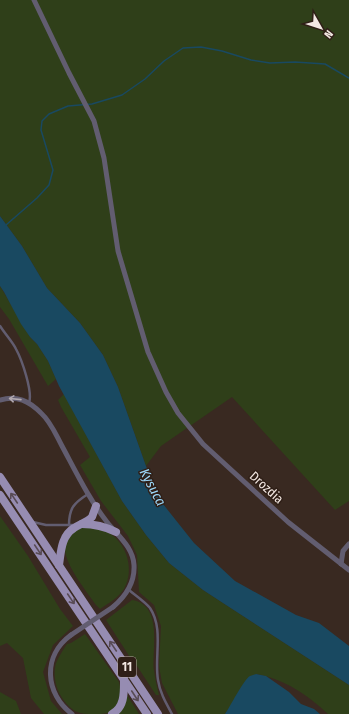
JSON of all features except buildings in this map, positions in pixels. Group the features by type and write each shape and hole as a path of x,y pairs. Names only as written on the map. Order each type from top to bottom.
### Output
{"main road":[{"name":"11","path":"0,477 158,714"},
{"name":"11","path":"0,495 147,714"},
{"path":"59,565 61,548 66,535 72,529 92,517 96,506"},
{"path":"82,524 100,525 116,532"},
{"path":"112,714 122,704 124,679"}],"street":[{"name":"Drozdia","path":"34,0 94,121 104,158 118,251 154,369 166,392 178,413 203,444 288,522 349,570"},
{"path":"0,400 14,398 29,404 42,413 47,419 88,494 116,532 124,540 131,552 134,564 134,577 129,590 123,599 114,607 65,640 58,649 51,669 50,679 53,690 59,702 72,714"},
{"path":"342,564 343,551 349,544"}],"lane":[{"path":"0,326 17,350 29,386 31,399 29,404"},
{"path":"69,525 69,514 72,507 78,500 88,494"},
{"path":"29,520 46,526 82,524"},
{"path":"129,590 149,608 156,622 158,633 156,667 158,682 163,697 172,714"}],"green space":[{"path":"0,0 349,0 349,501 335,510 232,397 161,446 146,466 118,387 103,355 80,323 47,288 22,246 0,216"},
{"path":"0,286 30,337 37,344 48,361 56,379 48,386 9,319 0,307"},
{"path":"64,394 122,501 146,535 169,563 203,590 349,685 349,714 328,714 304,694 286,684 276,679 256,674 235,699 225,714 178,714 162,683 159,666 161,626 154,605 139,592 137,555 128,536 101,501 80,465 90,457 58,400"},
{"path":"0,516 28,556 60,609 73,626 53,645 43,672 51,701 62,714 44,714 31,698 23,658 7,643 0,646"},
{"path":"83,527 101,530 114,537 120,542 124,549 129,565 129,573 124,589 116,598 100,609 78,579 66,556 66,543 78,529"},
{"path":"132,600 142,604 148,610 152,619 154,629 154,670 159,695 156,695 106,620"},
{"path":"85,634 119,682 120,700 116,708 108,713 86,714 75,711 65,702 58,690 55,677 56,663 67,644"},
{"path":"0,692 16,701 21,714 0,714"},
{"path":"127,695 139,714 117,714"}],"water":[{"name":"Kysuca","path":"0,216 22,246 47,288 80,323 103,355 118,387 159,499 194,543 235,581 296,615 319,623 349,646 349,685 203,590 169,563 146,535 122,501 59,386 48,361 21,324 0,286"},
{"path":"256,674 266,676 289,692 301,704 314,709 320,714 225,714 247,678"}],"waterway":[{"path":"6,225 37,198 49,185 53,170 41,130 42,121 49,114 68,106 92,104 122,95 145,79 164,61 183,48 201,47 222,51 251,60 270,63 295,62 325,64 349,78"}]}
